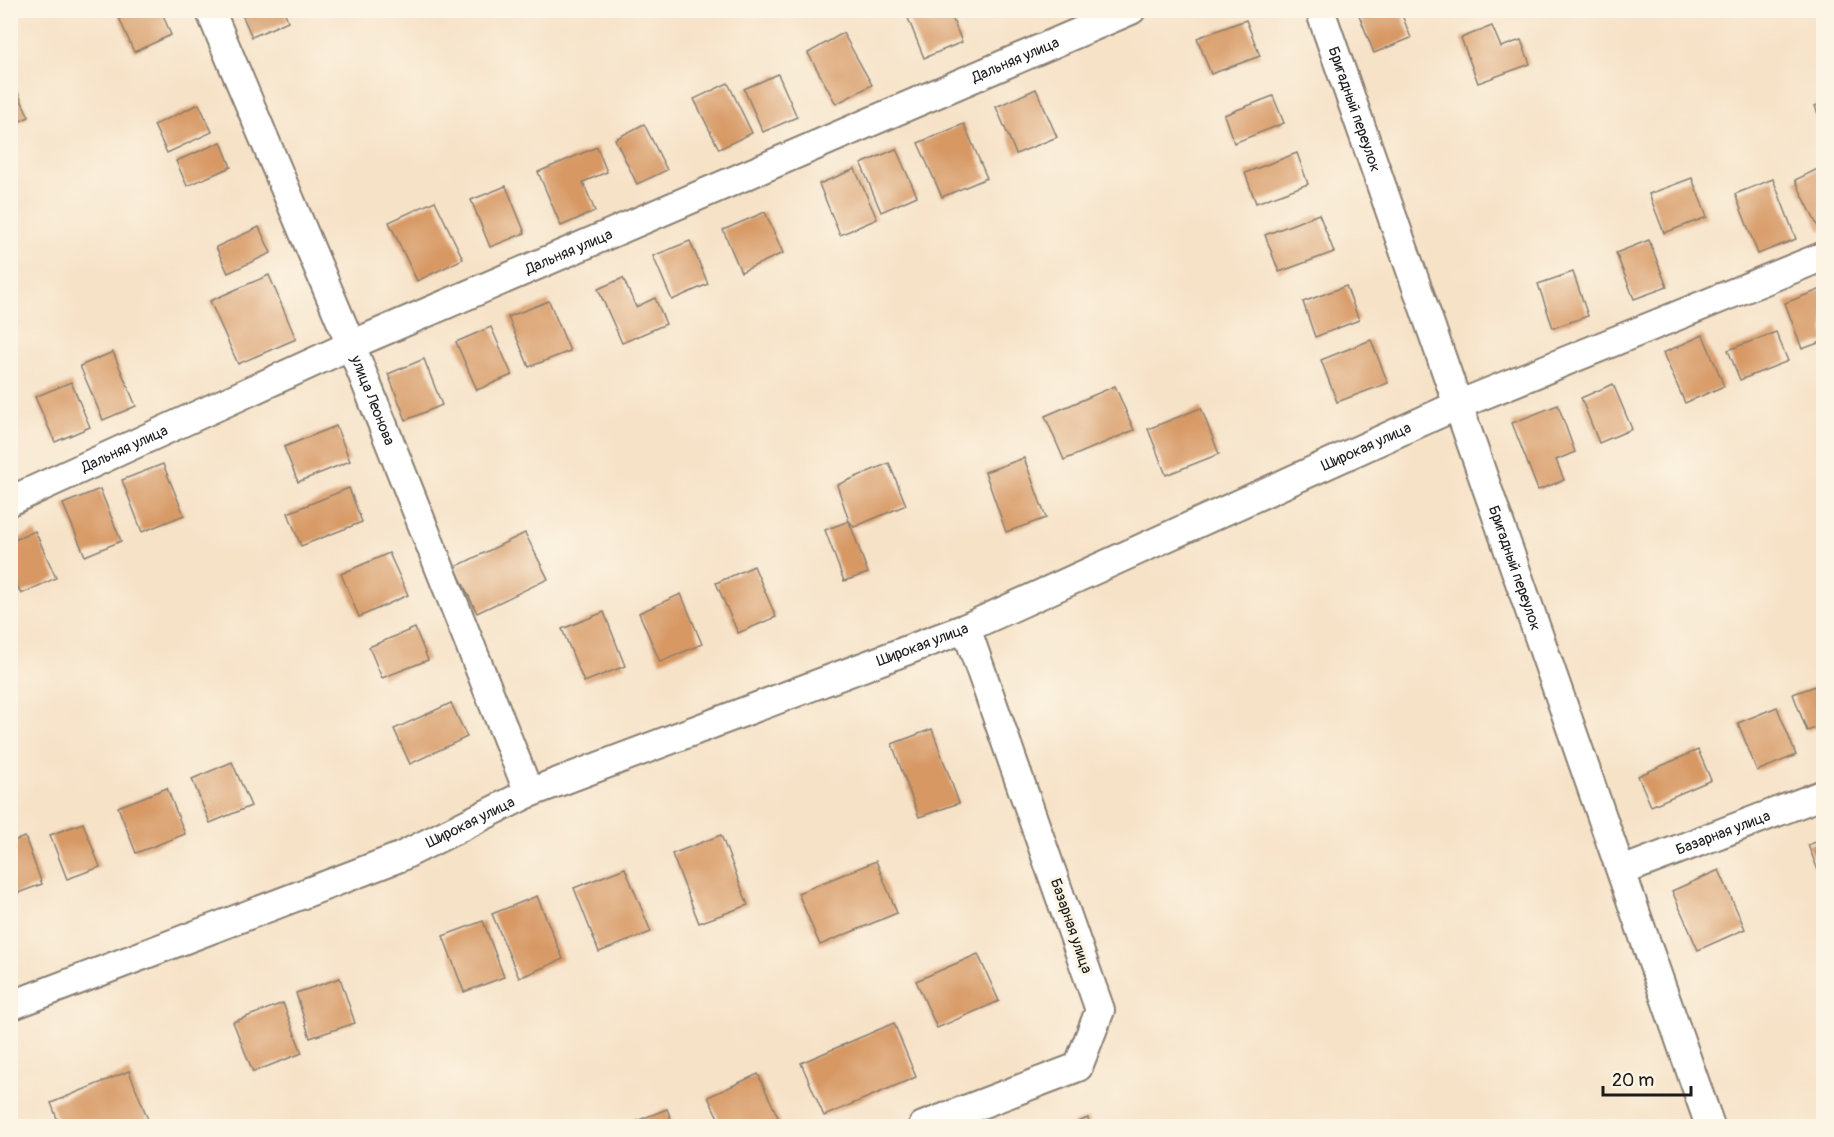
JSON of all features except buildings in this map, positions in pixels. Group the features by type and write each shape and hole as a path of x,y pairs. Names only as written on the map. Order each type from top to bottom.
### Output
{"street":[{"name":"улица Леонова","path":"210,10 351,345 530,794"},
{"name":"Дальняя улица","path":"10,501 351,345 1131,10"},
{"name":"Бригадный переулок","path":"1320,10 1623,871 1710,1126"},
{"name":"Широкая улица","path":"10,1006 400,857 530,794 966,628 1458,405 1824,256"},
{"name":"Базарная улица","path":"923,1126 1078,1067 1100,1010 966,628"},
{"name":"Базарная улица","path":"1623,871 1824,794"}]}
